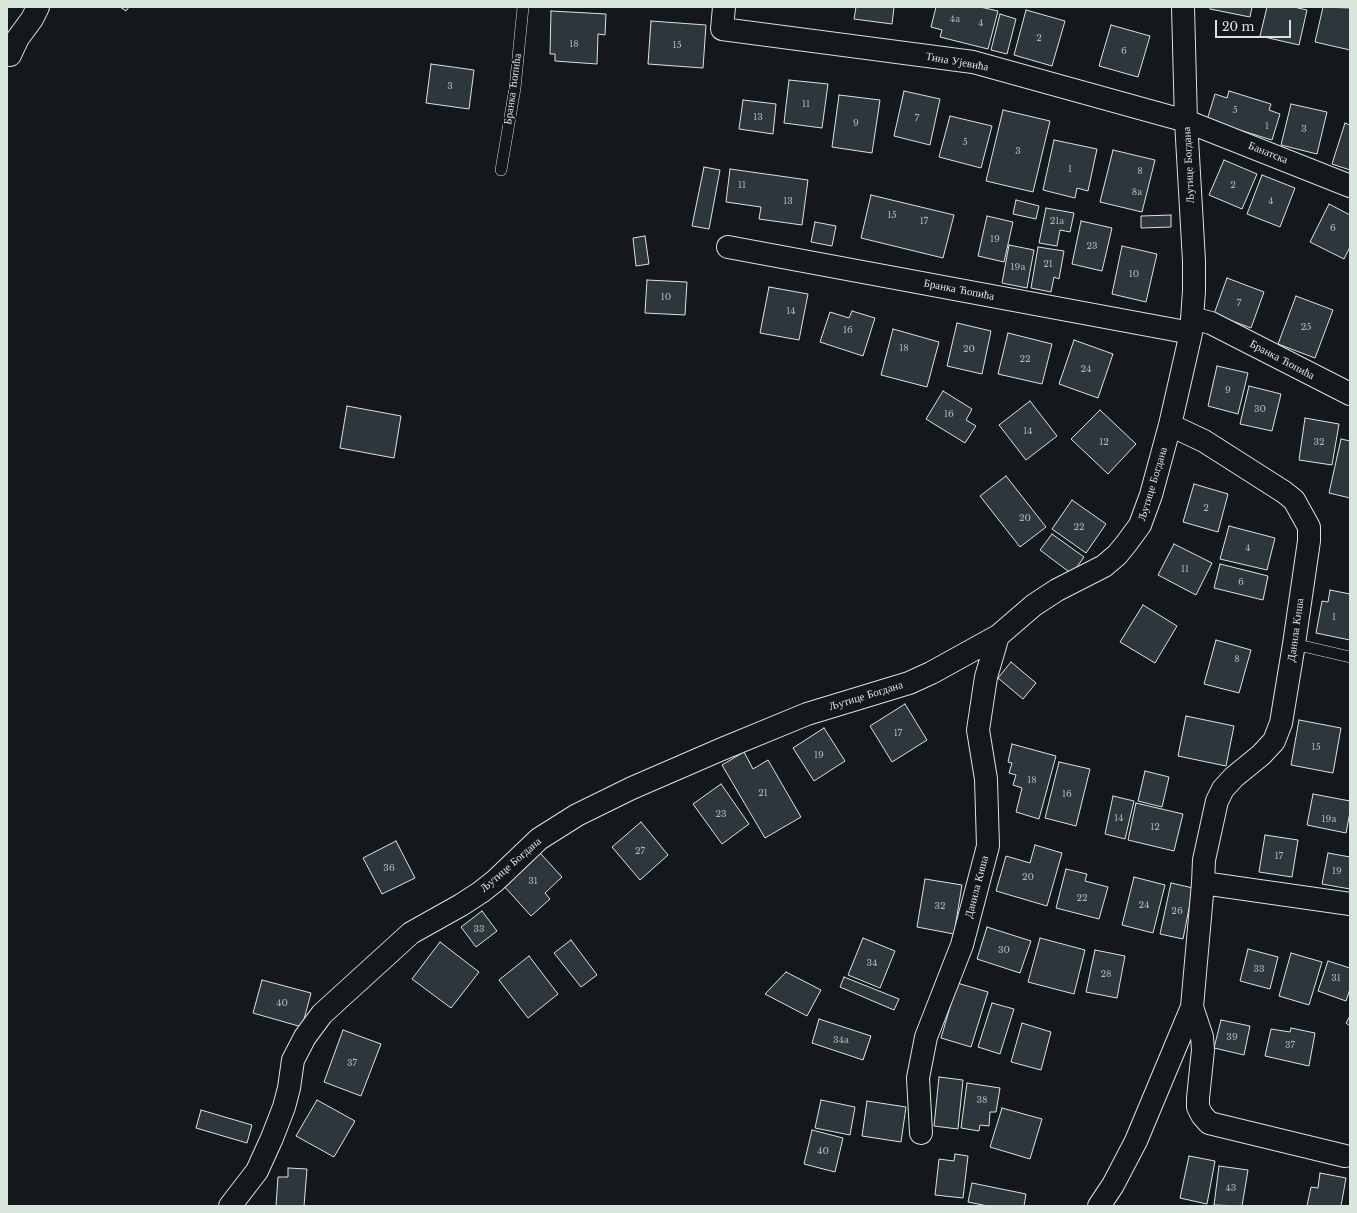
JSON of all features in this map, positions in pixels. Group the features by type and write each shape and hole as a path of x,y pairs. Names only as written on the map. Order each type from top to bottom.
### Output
{"street":[{"path":"8,54 32,19 38,7"},
{"name":"Тина Ујевића","path":"724,7 722,29 973,62 1186,120"},
{"name":"Љутице Богдана","path":"230,1206 256,1171 272,1138 284,1107 289,1088 293,1060 305,1037 322,1014 411,933 481,892 495,881 539,839 577,815 639,785 807,714 909,684 932,673 998,636 1034,605 1058,590 1104,566 1117,555 1126,544 1140,525 1151,495 1170,425 1191,325 1194,291 1194,261 1186,120 1183,7"},
{"name":"Банатска","path":"1186,120 1350,186"},
{"name":"Бранка Ћопића","path":"728,247 1191,325 1211,323 1350,394"},
{"name":"Данила Киша","path":"1099,1206 1136,1142 1192,1007 1204,860 1217,800 1223,789 1234,777 1261,755 1274,741 1282,723 1309,541 1309,527 1294,500 1284,492 1204,441 1170,425"},
{"name":"Данила Киша","path":"921,1133 918,1078 926,1037 962,945 988,846 986,779 978,730 986,677 998,636"},
{"path":"1203,883 1350,904"},
{"path":"1192,1007 1202,1037 1203,1050 1198,1107 1202,1115 1210,1123 1345,1156"}],"lane":[{"name":"Бранка Ћопића","path":"501,170 515,88 524,7"},
{"path":"1294,644 1350,657"}],"building":[{"path":"120,7 129,7 126,11"},
{"path":"856,7 894,7 892,24 854,19"},
{"path":"936,7 980,7 998,11 988,49 940,37 942,30 931,27"},
{"path":"1211,7 1252,7 1250,17 1210,9"},
{"path":"1267,7 1294,7 1307,10 1299,45 1260,36"},
{"path":"1323,7 1350,8 1350,50 1315,42"},
{"path":"1026,10 1065,21 1052,66 1014,55"},
{"path":"551,11 606,14 605,35 598,34 597,64 555,61 555,54 550,54"},
{"path":"1000,14 1016,19 1007,54 991,50"},
{"path":"651,21 706,25 703,68 648,64"},
{"path":"1111,25 1150,36 1138,77 1099,66"},
{"path":"431,64 474,70 469,109 426,103"},
{"path":"789,80 828,84 822,128 784,123"},
{"path":"904,91 940,99 930,145 894,136"},
{"path":"1229,91 1271,104 1269,110 1280,114 1272,140 1207,120 1215,94 1227,98"},
{"path":"839,95 880,100 872,153 832,147"},
{"path":"743,100 776,104 773,134 739,129"},
{"path":"1291,104 1327,112 1317,154 1281,145"},
{"path":"1003,110 1050,121 1033,192 986,181"},
{"path":"950,116 992,126 981,168 939,157"},
{"path":"1345,123 1350,125 1350,170 1332,164"},
{"path":"1054,140 1097,149 1088,191 1077,188 1075,198 1043,190"},
{"path":"1113,150 1155,160 1142,212 1100,202"},
{"path":"1224,160 1257,174 1242,209 1209,195"},
{"path":"704,167 720,170 709,229 692,226"},
{"path":"730,169 808,180 802,225 759,219 761,207 726,202"},
{"path":"1262,175 1295,188 1280,227 1247,214"},
{"path":"871,195 954,215 943,258 861,238"},
{"path":"1016,200 1039,206 1036,219 1013,214"},
{"path":"1329,204 1350,215 1350,247 1344,259 1310,242"},
{"path":"1046,208 1074,213 1070,232 1060,230 1057,246 1039,243"},
{"path":"1171,215 1171,227 1141,228 1141,216"},
{"path":"987,216 1013,222 1004,262 978,256"},
{"path":"1081,221 1112,228 1102,271 1072,264"},
{"path":"815,222 836,226 832,246 811,242"},
{"path":"645,236 649,264 636,266 633,238"},
{"path":"1009,245 1034,250 1027,288 1002,283"},
{"path":"1122,246 1157,254 1146,302 1112,294"},
{"path":"1038,247 1064,251 1059,279 1054,277 1051,292 1031,288"},
{"path":"1227,278 1264,292 1251,328 1214,314"},
{"path":"647,280 687,282 685,315 645,313"},
{"path":"769,287 808,294 799,340 760,333"},
{"path":"1296,296 1333,310 1315,358 1278,344"},
{"path":"852,311 875,318 863,356 820,342 830,312 849,318"},
{"path":"957,323 991,331 982,374 947,366"},
{"path":"893,329 939,342 927,387 881,375"},
{"path":"1008,333 1052,344 1042,384 998,374"},
{"path":"1074,340 1113,354 1098,398 1059,384"},
{"path":"1217,366 1248,373 1238,414 1208,406"},
{"path":"1249,386 1281,394 1272,431 1240,424"},
{"path":"943,391 972,409 966,420 976,426 965,443 926,419"},
{"path":"1030,401 1057,436 1026,460 999,425"},
{"path":"347,406 401,416 394,458 340,448"},
{"path":"1100,410 1136,444 1108,474 1071,439"},
{"path":"1305,418 1339,424 1332,465 1299,460"},
{"path":"1341,439 1350,441 1350,498 1329,493"},
{"path":"1006,476 1046,527 1020,547 980,496"},
{"path":"1194,484 1228,494 1218,532 1183,522"},
{"path":"1072,500 1106,524 1086,553 1052,529"},
{"path":"1229,526 1275,538 1267,570 1220,559"},
{"path":"1052,534 1084,557 1072,574 1040,550"},
{"path":"1174,544 1212,563 1196,595 1158,575"},
{"path":"1220,564 1268,576 1263,600 1214,588"},
{"path":"1330,590 1350,594 1350,640 1316,633 1322,601 1328,602"},
{"path":"1143,605 1177,626 1155,663 1120,642"},
{"path":"1216,640 1251,650 1239,693 1204,684"},
{"path":"1011,662 1036,683 1023,699 998,678"},
{"path":"905,704 927,740 892,762 870,726"},
{"path":"1186,716 1234,726 1226,766 1178,756"},
{"path":"1299,720 1341,728 1333,773 1291,765"},
{"path":"824,728 845,761 814,781 793,748"},
{"path":"1012,744 1056,756 1039,819 1016,812 1022,788 1013,785 1016,775 1009,773 1012,763 1008,762"},
{"path":"744,752 753,769 768,760 801,817 765,838 722,765"},
{"path":"1059,762 1090,769 1076,826 1045,818"},
{"path":"1145,771 1169,777 1162,807 1138,801"},
{"path":"721,784 749,824 722,844 693,804"},
{"path":"1313,794 1350,801 1350,812 1346,833 1307,825"},
{"path":"1113,796 1134,801 1125,839 1105,834"},
{"path":"1136,803 1183,814 1174,851 1128,840"},
{"path":"641,822 668,855 640,880 612,847"},
{"path":"1265,835 1298,840 1292,877 1259,872"},
{"path":"396,841 415,878 382,894 363,858"},
{"path":"1035,845 1062,853 1047,906 996,891 1006,856 1030,863"},
{"path":"540,853 562,877 545,893 550,899 531,916 503,885"},
{"path":"1328,853 1350,857 1350,889 1322,884"},
{"path":"1066,869 1087,874 1085,881 1108,887 1099,919 1056,908"},
{"path":"1134,877 1165,885 1153,933 1122,925"},
{"path":"925,879 962,885 954,934 917,927"},
{"path":"1171,883 1193,888 1183,939 1160,934"},
{"path":"482,911 497,931 476,947 461,927"},
{"path":"987,927 1031,941 1020,973 977,959"},
{"path":"863,938 895,951 880,988 848,975"},
{"path":"1040,938 1085,950 1074,994 1028,982"},
{"path":"571,940 597,975 581,987 554,953"},
{"path":"440,942 479,972 451,1008 412,979"},
{"path":"1248,949 1278,957 1270,989 1240,981"},
{"path":"1095,950 1125,956 1117,998 1086,992"},
{"path":"1291,953 1322,962 1309,1005 1279,996"},
{"path":"529,956 558,994 528,1018 499,980"},
{"path":"1328,961 1350,968 1350,989 1346,1001 1318,991"},
{"path":"786,972 821,990 807,1016 765,994"},
{"path":"844,977 899,999 894,1010 840,987"},
{"path":"262,980 311,993 302,1027 253,1013"},
{"path":"957,983 988,992 971,1047 941,1038"},
{"path":"992,1003 1014,1009 1000,1054 978,1047"},
{"path":"1350,1016 1350,1026 1346,1023"},
{"path":"819,1019 871,1036 863,1060 812,1043"},
{"path":"1221,1020 1250,1026 1244,1055 1214,1048"},
{"path":"1022,1023 1051,1032 1041,1070 1011,1062"},
{"path":"1291,1028 1315,1033 1309,1066 1265,1056 1271,1029 1290,1032"},
{"path":"343,1030 381,1044 361,1096 324,1082"},
{"path":"939,1077 963,1080 958,1129 934,1126"},
{"path":"967,1083 1000,1088 996,1112 990,1112 989,1126 980,1125 979,1131 961,1128"},
{"path":"317,1100 355,1121 334,1157 296,1136"},
{"path":"821,1100 855,1107 850,1135 815,1128"},
{"path":"867,1101 906,1107 901,1142 862,1136"},
{"path":"1002,1108 1042,1119 1030,1159 990,1147"},
{"path":"201,1110 252,1125 247,1143 196,1128"},
{"path":"812,1130 843,1138 835,1172 804,1164"},
{"path":"955,1154 968,1156 963,1198 935,1195 939,1159 954,1161"},
{"path":"1189,1156 1215,1161 1207,1204 1180,1198"},
{"path":"1219,1166 1248,1170 1242,1206 1214,1205"},
{"path":"288,1168 307,1169 304,1206 276,1206 278,1177 288,1177"},
{"path":"1320,1173 1346,1178 1341,1206 1307,1206 1311,1187 1318,1188"},
{"path":"972,1183 1026,1194 1024,1206 988,1206 968,1202"}]}
